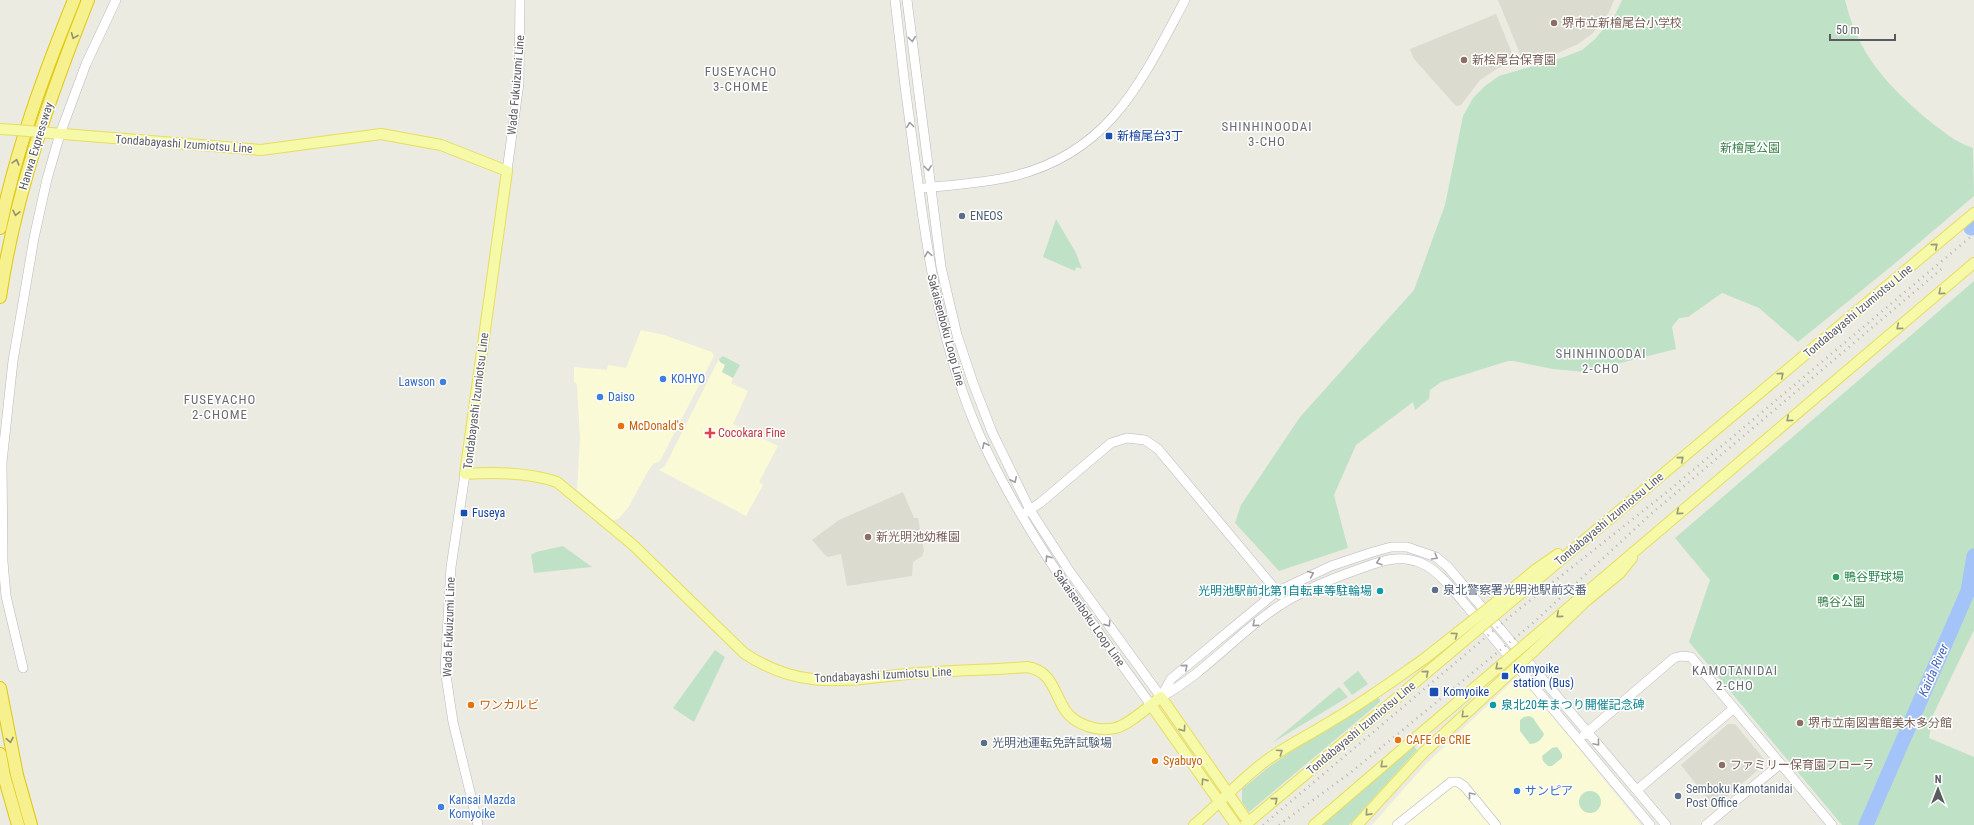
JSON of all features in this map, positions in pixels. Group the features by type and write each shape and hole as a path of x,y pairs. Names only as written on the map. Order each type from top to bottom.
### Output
{"highway":[{"name":"Hanwa Expressway","path":"0,228 15,164 30,116 74,0"},
{"name":"Hanwa Expressway","path":"0,297 16,213 28,168 43,120 88,0"},
{"path":"0,688 17,775 31,825"},
{"path":"0,754 4,776 18,825"}],"main road":[{"name":"Tondabayashi Izumiotsu Line","path":"0,129 261,150 381,134 441,145 507,171 465,474 525,475 543,477 556,482 637,548 744,653 759,663 787,675 804,679 833,681 922,673 1026,667 1036,668 1046,675 1066,712 1078,722 1089,727 1116,728 1126,723 1161,697"},
{"name":"Tondabayashi Izumiotsu Line","path":"1241,822 1386,707 1498,607 1599,528 1973,214"},
{"path":"1314,825 1652,535 1974,263"},
{"path":"1357,825 1423,753 1586,601 1620,573 1652,535"},
{"path":"1194,825 1220,803 1228,793 1266,761 1297,740 1375,694 1498,607"},
{"path":"1161,697 1228,793 1241,822"},
{"path":"1151,705 1220,803 1241,822"}],"street":[{"path":"23,668 6,596 2,562 2,462 13,361 34,238 56,134 86,64 116,0"},
{"name":"Wada Fukuizumi Line","path":"507,171 519,83 520,0"},
{"name":"Sakaisenboku Loop Line","path":"895,0 930,274 946,338 957,372 980,435 1021,515 1078,604 1151,705"},
{"name":"Sakaisenboku Loop Line","path":"907,0 930,187 942,267 957,335 972,383 992,432 1030,510 1070,572 1161,697"},
{"path":"918,188 1014,176 1049,165 1078,150 1112,120 1133,93 1185,0"},
{"path":"1021,515 1040,504 1111,443 1127,438 1145,440 1158,449 1276,592 1286,601"},
{"name":"Wada Fukuizumi Line","path":"465,474 451,567 446,669 451,710 478,825"},
{"path":"1161,697 1171,678 1276,592 1330,566 1391,547 1407,547 1436,557 1448,567 1666,825"},
{"path":"1161,697 1178,688 1266,615 1286,601 1334,578 1385,560 1403,558 1421,563 1437,572 1650,825"},
{"path":"1578,739 1674,658 1682,656 1691,657 1779,765 1832,825"},
{"path":"1637,790 1733,709"},
{"path":"1706,825 1779,765"},
{"path":"1397,825 1451,782 1458,782 1464,786 1496,825"}],"shaded area":[{"name":"堺市立新檜尾台小学校","path":"1498,0 1614,0 1609,12 1592,34 1578,44 1558,53 1523,61"},
{"name":"新桧尾台保育園","path":"1496,14 1514,58 1513,62 1498,68 1480,80 1461,105 1456,106 1414,59 1410,49"},
{"path":"641,330 664,335 712,352 714,356 660,461 653,464 628,508 618,519 612,520 577,490 580,439 577,385 574,381 574,367 607,370 608,365 626,368"},
{"path":"719,359 720,362 725,365 722,372 733,378 731,383 748,391 733,424 778,446 759,482 763,485 746,516 659,470 665,466"},
{"name":"新光明池幼稚園","path":"903,492 914,518 918,518 924,551 922,556 913,562 912,576 847,586 841,554 827,557 812,540 839,520"},
{"path":"1519,675 1641,825 1372,825 1426,764"},
{"name":"ファミリー保育園フローラ","path":"1728,724 1735,724 1764,759 1764,765 1714,807 1681,765"}],"green space":[{"name":"新檜尾公園","path":"1622,0 1845,0 1851,19 1866,52 1886,80 1927,119 1954,139 1973,148 1974,196 1893,265 1798,342 1759,308 1722,293 1688,317 1679,318 1672,327 1676,349 1585,372 1553,369 1508,361 1441,382 1430,390 1429,399 1415,410 1413,402 1356,445 1334,495 1348,548 1279,571 1235,523 1241,505 1300,417 1414,290 1445,205 1463,116 1473,98 1485,86 1499,76 1564,57 1582,50 1595,39 1615,15"},
{"path":"1056,219 1076,253 1082,269 1076,267 1075,271 1043,257"},
{"name":"鴨谷公園","path":"1974,281 1974,630 1933,715 1929,738 1974,757 1974,825 1842,825 1689,642 1710,580 1675,538"},
{"path":"723,356 740,365 733,378 722,372 725,365 720,362 719,359"},
{"path":"563,546 592,567 534,573 531,555 536,552"},
{"path":"715,650 725,657 694,722 673,708"},
{"path":"1358,671 1368,684 1352,695 1343,683"},
{"path":"1339,687 1348,697 1272,743"},
{"path":"1377,698 1380,699 1380,702 1249,812 1242,802 1242,789 1270,766 1301,745"},
{"path":"1529,716 1533,718 1544,734 1538,741 1530,744 1520,731 1520,720"},
{"path":"1414,746 1417,750 1349,825 1322,825"},
{"path":"1557,747 1562,754 1562,758 1552,766 1548,766 1543,761 1542,756 1552,748"},
{"path":"1590,791 1598,794 1601,802 1598,810 1590,813 1582,810 1579,802 1582,794"}],"waterway":[{"name":"Kaida River","path":"1866,825 1968,591 1974,556"}],"railway":[{"path":"1263,825 1518,610 1667,492 1974,234"},
{"path":"1279,825 1350,773 1532,624 1651,514 1944,267"}],"place":[{"name":"堺市立新檜尾台小学校","path":"1554,23"},
{"name":"新桧尾台保育園","path":"1464,60"},
{"name":"新檜尾台3丁","path":"1109,136"},
{"name":"ENEOS","path":"962,216"},
{"name":"KOHYO","path":"663,379"},
{"name":"Lawson","path":"443,382"},
{"name":"Daiso","path":"600,397"},
{"name":"McDonald's","path":"621,426"},
{"name":"Cocokara Fine","path":"710,433"},
{"name":"Fuseya","path":"464,513"},
{"name":"新光明池幼稚園","path":"868,537"},
{"name":"鴨谷野球場","path":"1836,577"},
{"name":"泉北警察署光明池駅前交番","path":"1435,590"},
{"name":"光明池駅前北第1自転車等駐輪場","path":"1380,591"},
{"name":"Komyoike station (Bus)","path":"1505,676"},
{"name":"Komyoike","path":"1434,692"},
{"name":"ワンカルビ","path":"471,705"},
{"name":"泉北20年まつり開催記念碑","path":"1493,705"},
{"name":"堺市立南図書館美木多分館","path":"1800,723"},
{"name":"CAFE de CRIE","path":"1398,740"},
{"name":"光明池運転免許試験場","path":"984,743"},
{"name":"Syabuyo","path":"1155,761"},
{"name":"ファミリー保育園フローラ","path":"1722,765"},
{"name":"サンピア","path":"1517,791"},
{"name":"Semboku Kamotanidai Post Office","path":"1678,796"},
{"name":"Kansai Mazda Komyoike","path":"441,807"}],"district":[{"name":"FUSEYACHO 3-CHOME","path":"741,78"},
{"name":"SHINHINOODAI 3-CHO","path":"1267,134"},
{"name":"SHINHINOODAI 2-CHO","path":"1601,360"},
{"name":"FUSEYACHO 2-CHOME","path":"220,406"},
{"name":"KAMOTANIDAI 2-CHO","path":"1735,678"}]}
